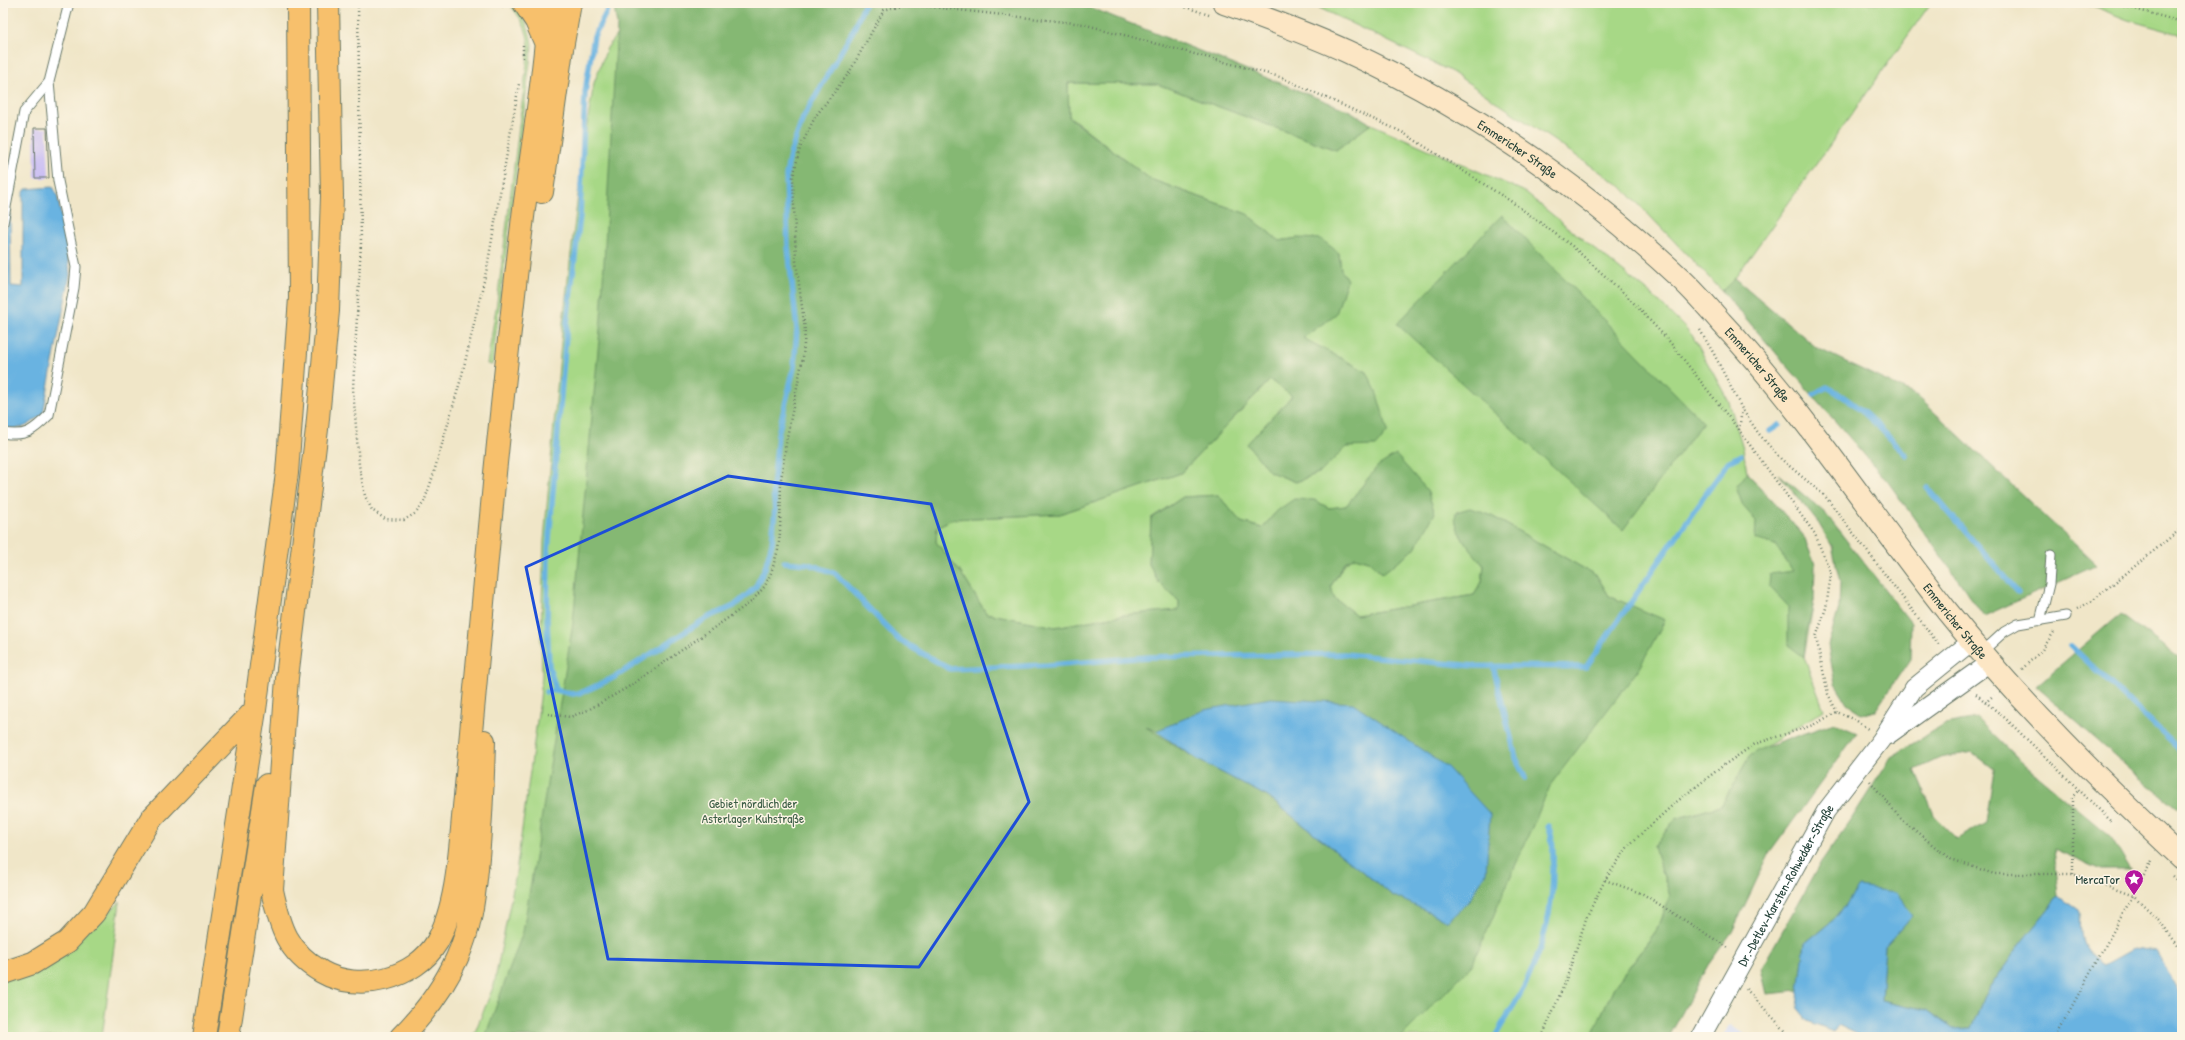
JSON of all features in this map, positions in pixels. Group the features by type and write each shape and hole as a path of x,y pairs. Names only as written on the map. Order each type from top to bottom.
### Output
{"highway":[{"path":"328,7 331,211 328,311 317,430 287,678 272,890 278,920 287,939 296,952 308,964 327,975 365,983 402,973 420,960 436,944 448,917 455,880 472,730 495,475 517,270 546,45 549,3"},
{"path":"402,1037 436,995 458,957 473,909 482,820 484,734 506,476 540,210 562,49 570,3"},
{"path":"516,8 536,21 546,45"},
{"path":"204,1037 255,710 287,473 300,298 298,9"},
{"path":"228,1037 255,869 317,430"},
{"path":"3,973 33,963 67,942 94,913 151,818 255,710"}],"main road":[{"name":"Emmericher Straße","path":"1218,9 1346,50 1407,81 1513,143 1597,204 1683,281 1763,367 1945,609 1981,652 2176,866"}],"street":[{"name":"Dr.-Detlev-Karsten-Rohwedder-Straße","path":"1881,740 1914,688 1981,652"},
{"name":"Dr.-Detlev-Karsten-Rohwedder-Straße","path":"1701,1037 1826,811 1858,766 1881,740 1981,652"}],"lane":[{"path":"3,433 22,435 38,425 49,415 74,288 76,267 58,181 49,82 69,3"},
{"path":"3,223 24,112 49,82"},
{"path":"2040,621 2049,584 2051,555"},
{"path":"1981,652 2004,632 2018,624 2066,616"}],"path":[{"path":"358,3 362,243 353,389 359,465 364,496 372,510 385,519 404,520 416,513 424,502 432,479 462,375 487,268 520,77"},
{"path":"500,3 516,8"},
{"path":"1174,3 1218,9"},
{"path":"2113,3 2182,22"},
{"path":"548,714 570,717 588,710 630,686 751,602 764,586 771,573 780,533 781,479 787,437 803,358 804,330 796,262 793,177 800,148 815,118 849,73 884,10 906,4 1084,24 1280,77 1402,132 1512,202 1572,246 1628,297 1669,341 1738,430 1815,534 1831,574 1826,608 1816,637 1828,694 1837,712 1857,721 1881,740"},
{"path":"522,40 522,61"},
{"path":"1698,327 1714,354 1742,410 1781,459 1825,496 1937,642"},
{"path":"1738,430 1742,410"},
{"path":"2118,827 2005,718 1985,703 2042,650 2066,616 2092,601 2182,528"},
{"path":"1542,1037 1566,980 1587,916 1605,880 1629,845 1675,803 1724,765 1755,744 1813,726 1837,712"},
{"path":"1858,766 1900,818 1950,859 1994,874 2074,874 2134,896 2159,920 2182,951"},
{"path":"2074,874 2073,795 2078,790"},
{"path":"2148,854 2159,864"},
{"path":"2055,1037 2134,896 2153,859"},
{"path":"2176,866 2182,885"},
{"path":"1605,880 1643,894 1744,958"},
{"path":"1732,979 1749,992 1791,1037"}],"highlighted area":[{"path":"728,476 931,504 1029,802 919,967 608,959 526,567"}],"shaded area":[{"path":"1730,1024 1750,1037 1723,1037"}],"green space":[{"path":"508,3 514,3 523,18 530,34 532,46 492,365 487,364 497,302 529,47 527,34 523,23"},
{"name":"Gebiet nördlich der Asterlager Kuhstraße","path":"613,3 1063,3 1084,5 1350,111 1371,124 1336,150 1157,84 1068,83 1069,117 1150,179 1247,214 1279,241 1298,238 1321,239 1339,253 1341,270 1347,280 1336,314 1303,338 1367,372 1376,391 1388,431 1376,446 1346,447 1321,472 1296,482 1270,472 1247,444 1292,396 1270,380 1181,473 1060,514 952,519 937,527 936,542 961,573 986,613 1055,627 1123,615 1179,610 1179,601 1159,583 1149,564 1151,519 1183,497 1218,495 1241,522 1262,528 1277,511 1294,499 1314,500 1329,508 1346,506 1378,466 1396,455 1427,490 1435,513 1415,548 1383,573 1369,561 1355,557 1345,562 1331,586 1334,598 1356,615 1474,595 1482,582 1484,566 1464,541 1457,527 1456,520 1456,512 1470,508 1490,515 1597,576 1609,596 1665,620 1638,670 1551,784 1472,965 1401,1037 485,1037 523,932 573,623 601,318 617,25","holes":["1146,727 1156,731 1469,901 1392,895 1268,797 1198,760"]},
{"path":"1309,3 1931,3 1735,278 1722,291 1621,186 1452,72"},
{"path":"2085,3 2182,3 2182,35 2128,20"},
{"name":"Gebiet nördlich der Asterlager Kuhstraße","path":"634,10 921,658 1665,621 1609,596 1597,576 1497,519 1460,535 1484,566 1482,582 1474,595 1356,615 1334,598 1331,586 1346,562 1355,557 1369,561 1382,573 1378,466 1346,506 1329,508 1314,500 1277,511 1262,528 1241,522 1218,495 1183,497 1151,518 1149,564 1159,583 1179,601 1179,610 1123,615 1055,627 986,613 961,573 936,542 937,527 952,519 1060,514 1181,473 1270,380 1293,396 1247,444 1271,472 1296,482 1321,472 1346,447 1376,445 1367,372 1302,338 1317,325 1347,280 1341,270 1339,253 1298,238 1279,241 1247,214 1150,179 1069,116 1068,83 1157,84 1336,150 1371,124 1523,191 1653,296 1692,335 1729,402 1743,448 1747,473 1803,535 1814,601 1804,657 1824,710 1749,757 1721,806 1675,819 1654,847 1670,895 1656,931 1614,987 1591,1037 473,1037 494,985 516,873 540,699 542,674 541,634 544,541 562,331 584,143 594,83 607,48"},
{"path":"1502,215 1703,422 1623,530 1397,324"},
{"path":"1735,278 1817,348 1917,396 2097,565 1984,616 1888,482 1722,291"},
{"path":"1747,473 1803,535 1815,564 1814,601 1806,635 1804,657 1788,645 1788,606 1769,586 1770,574 1793,571 1775,545 1755,539 1756,521 1743,506 1736,487"},
{"path":"1779,474 1825,513 1911,623 1910,659 1875,711 1862,713 1847,703 1835,684 1828,645 1839,608 1840,582 1832,546 1819,524"},
{"path":"2120,614 2182,660 2182,811 2132,771 2036,686"},
{"path":"1976,718 2020,761 2111,837 2131,870 2102,870 2054,849 2059,896 2023,940 1984,996 1971,1028 1953,1029 1926,1010 1881,1000 1885,946 1913,915 1858,888 1838,916 1805,943 1799,991 1767,994 1761,969 1821,862 1852,818 1891,757 1945,724","holes":["1972,752 1994,769 1986,823 1957,839 1935,817 1915,770 1940,758"]},
{"path":"1834,723 1857,733 1769,854 1732,932 1708,965 1669,1037 1591,1037 1614,987 1656,931 1670,895 1654,847 1675,819 1721,806 1749,757 1758,750"},
{"path":"120,902 102,1037 3,1037 3,981 94,925"}],"water":[{"path":"53,187 57,194 68,253 70,275 43,414 33,422 20,428 3,427 3,249 10,209 11,286 23,287 23,194 26,189"},
{"path":"1271,698 1353,703 1447,767 1490,814 1486,873 1469,901 1448,921 1392,895 1268,797 1198,760 1156,731 1204,710"},
{"path":"1858,887 1895,892 1913,915 1885,946 1881,1000 1926,1010 1953,1029 1971,1028 1984,996 2023,940 2059,896 2080,912 2083,943 2090,954 2104,965 2133,949 2156,952 2182,998 2182,1037 1863,1037 1838,1025 1833,1031 1808,1021 1797,1007 1805,943 1838,916"}],"building":[{"path":"34,128 47,128 49,178 35,178"}],"waterway":[{"path":"556,690 549,666 547,619 548,552 567,323 580,216 585,92 594,36 610,5 615,3"},
{"path":"546,692 556,690 573,694 583,692 615,677 705,619 734,606 755,588 765,568 772,543 775,510 773,489 778,434 794,368 797,329 788,247 786,175 790,155 803,118 854,29 865,3"},
{"path":"1814,394 1827,387 1838,393 1869,418 1906,455"},
{"path":"1770,431 1779,425"},
{"path":"784,562 809,564 835,573 899,640 950,669 1048,665 1148,657 1344,654 1475,666 1586,667 1728,462 1741,455"},
{"path":"1927,487 2018,593"},
{"path":"2071,646 2182,752"},
{"path":"1493,666 1516,758 1525,778"},
{"path":"1495,1037 1527,981 1543,940 1553,883 1553,852 1548,826"}],"place":[{"name":"MercaTor","path":"2134,896"}]}
